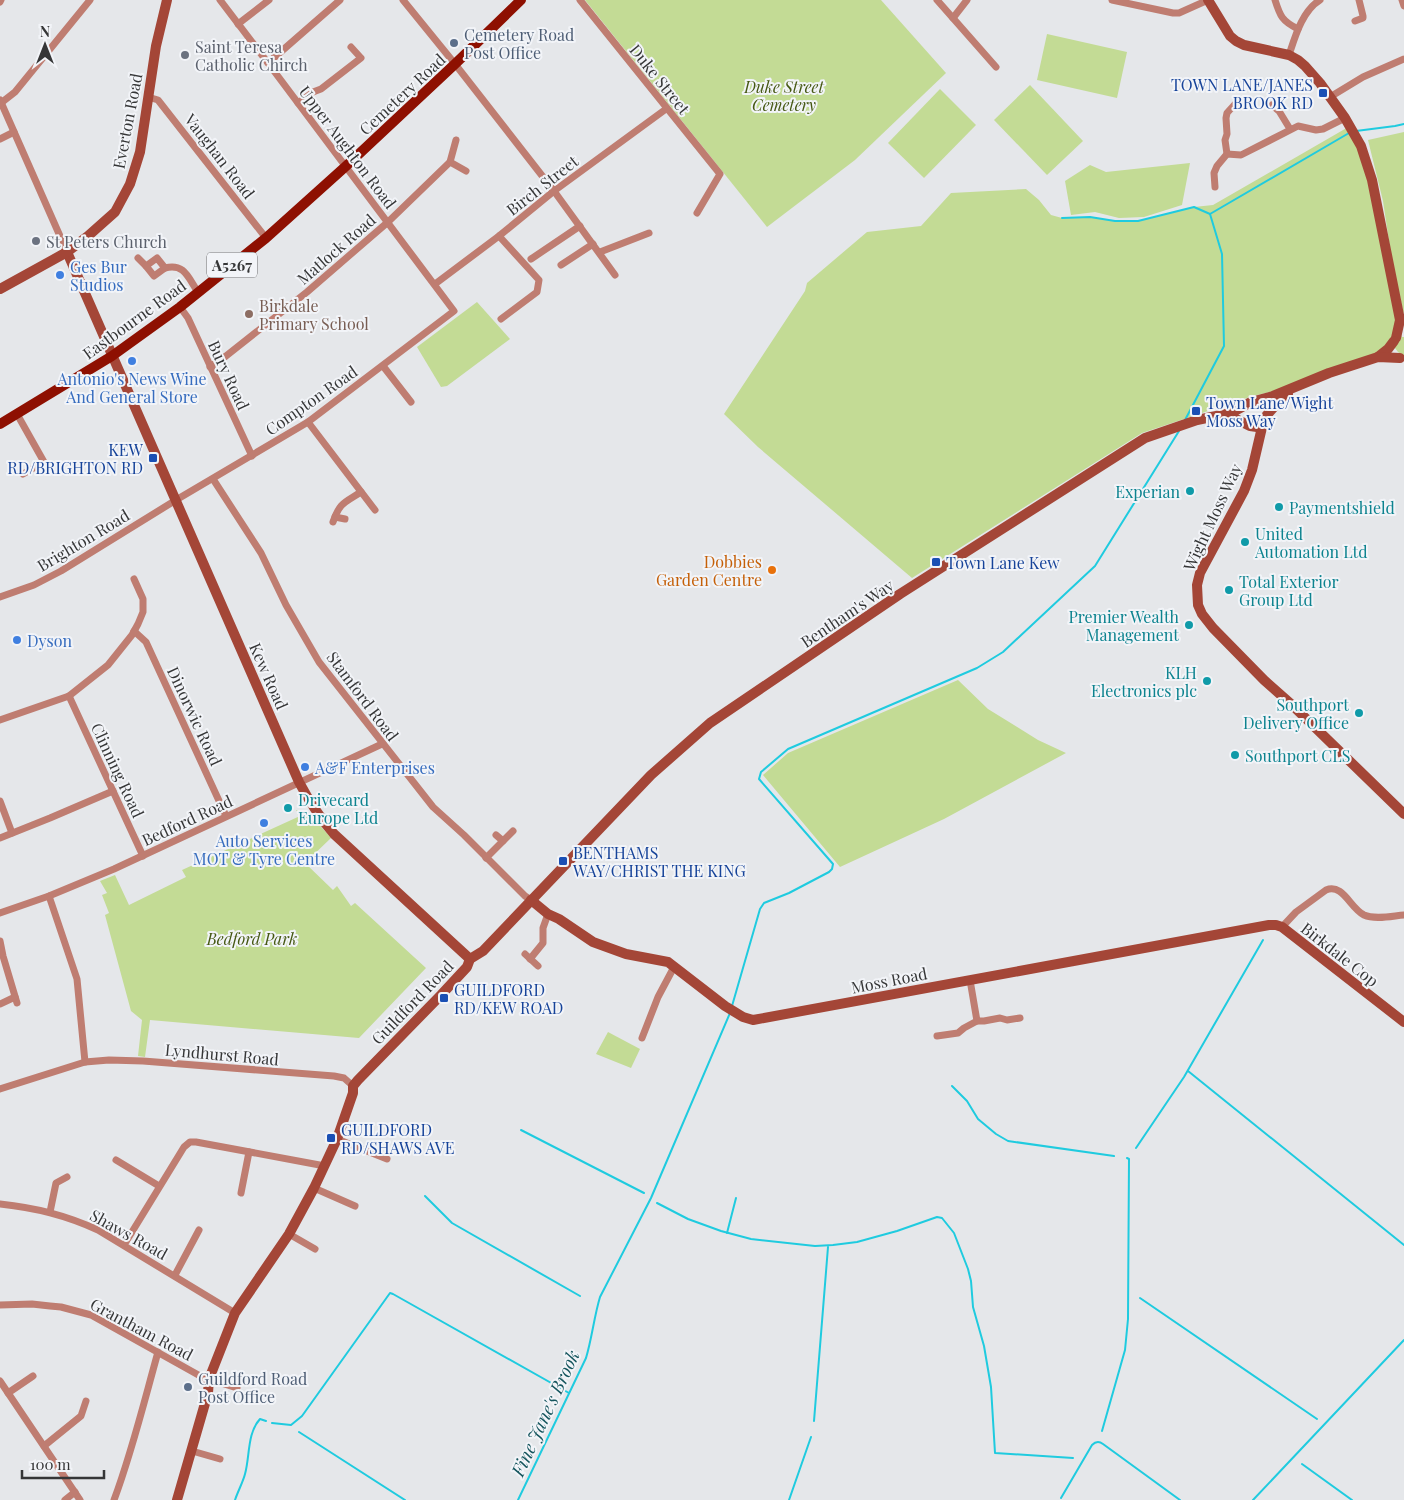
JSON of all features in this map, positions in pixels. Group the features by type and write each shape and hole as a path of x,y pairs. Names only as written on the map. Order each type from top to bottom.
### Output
{"main road":[{"name":"Cemetery Road","path":"345,167 521,0"},
{"name":"Eastbourne Road","path":"0,424 112,356 180,307 266,238 345,167"}],"street":[{"path":"68,252 1,102 14,92 90,0"},
{"name":"Everton Road","path":"0,289 68,252 115,212 130,184 140,152 156,46 166,0"},
{"name":"Upper Aughton Road","path":"220,0 454,311"},
{"path":"238,24 268,0"},
{"path":"268,63 340,0"},
{"path":"403,0 554,191 615,275"},
{"name":"Duke Street","path":"580,0 720,174 697,213"},
{"path":"937,0 996,67"},
{"path":"953,18 967,0"},
{"path":"1112,0 1172,14 1179,13 1208,0 1230,36 1236,41 1252,48 1289,56 1298,60 1311,72 1350,126 1360,146 1372,180 1402,323 1393,349 1402,358"},
{"path":"1275,0 1283,21 1298,29"},
{"path":"1289,56 1298,29 1304,18 1320,0"},
{"path":"1355,22 1363,16 1359,0"},
{"path":"1402,0 1404,6"},
{"path":"298,103 313,92 322,89 360,58 351,47"},
{"path":"1330,97 1363,77 1404,59"},
{"name":"Vaughan Road","path":"148,97 158,100 266,238"},
{"path":"1227,154 1224,140 1227,134 1226,118 1227,113 1236,103"},
{"path":"1272,105 1279,111 1290,129"},
{"name":"Birch Street","path":"435,284 499,236 554,191 666,109"},
{"path":"1227,154 1241,155 1298,126 1316,130 1350,126"},
{"path":"0,139 14,132"},
{"path":"456,140 450,162 466,171"},
{"path":"1215,187 1214,173 1227,154"},
{"name":"Matlock Road","path":"210,367 308,292 388,222 450,162"},
{"path":"532,259 580,226"},
{"path":"600,252 648,233"},
{"path":"499,236 538,280 537,292 501,319"},
{"path":"561,264 593,244"},
{"name":"Kew Road","path":"68,252 299,782 320,818 334,834 470,959"},
{"path":"138,258 154,276 165,268 172,266 182,269 186,272 198,292"},
{"path":"146,266 157,258 165,268"},
{"name":"Bury Road","path":"180,307 188,318 252,456"},
{"name":"Compton Road","path":"176,500 308,422 454,311"},
{"path":"1299,386 1282,398 1265,420 1257,426 1247,424 1241,415 1244,407 1251,402 1274,396 1299,386 1329,374 1378,357 1398,338"},
{"path":"1378,357 1402,358"},
{"path":"383,366 411,402"},
{"path":"1255,402 1265,408 1265,420"},
{"name":"Bentham's Way","path":"531,900 651,775 710,722 904,592 1145,438 1244,407"},
{"path":"17,414 44,462 23,474"},
{"name":"Bentham's Way","path":"1223,415 1247,424"},
{"name":"Wight Moss Way","path":"1265,420 1252,470 1244,491 1200,573 1197,585 1198,605 1202,614 1213,628 1264,680 1404,814"},
{"path":"308,422 375,510"},
{"name":"Wight Moss Way","path":"1247,424 1254,434 1257,449"},
{"name":"Stamford Road","path":"213,479 261,553 286,605 319,662 433,807 531,900"},
{"path":"344,519 334,520 338,509 343,503 361,492"},
{"name":"Brighton Road","path":"0,596 34,585 61,571 176,500"},
{"path":"0,720 69,696 108,665 134,631 143,612 143,598 134,579"},
{"name":"Dinorwic Road","path":"134,631 146,642 226,816"},
{"name":"Clinning Road","path":"69,696 143,856"},
{"name":"Bedford Road","path":"0,914 49,896 143,856 382,744"},
{"path":"0,838 112,791"},
{"path":"0,801 12,833"},
{"path":"486,858 513,832"},
{"path":"496,835 503,841"},
{"path":"1282,927 1296,912 1331,888 1338,889 1359,911 1367,916 1404,915"},
{"path":"49,896 77,979 85,1062"},
{"name":"Moss Road","path":"531,900 548,914 560,919 593,942 626,954 668,962 730,1009 743,1017 753,1020 1269,925 1282,927"},
{"name":"Guildford Road","path":"177,1500 208,1393 209,1379 235,1313 290,1234 337,1139 354,1093 354,1086 373,1063 467,967 470,959 483,951 531,900"},
{"path":"538,966 528,956 542,944 543,928 548,914"},
{"name":"Birkdale Cop","path":"1282,927 1404,1022"},
{"path":"0,940 2,956 16,1000 0,1004"},
{"path":"642,1038 658,997 674,967"},
{"path":"970,980 977,1021"},
{"path":"937,1036 958,1033 977,1021 1020,1018"},
{"name":"Lyndhurst Road","path":"0,1089 85,1062 109,1060 334,1076 344,1078 354,1086"},
{"path":"337,1139 387,1159"},
{"path":"124,1245 159,1186 184,1147 190,1142 325,1166"},
{"path":"241,1193 249,1152"},
{"path":"116,1160 159,1186"},
{"path":"50,1212 56,1183 68,1177"},
{"path":"314,1188 355,1206"},
{"name":"Shaws Road","path":"0,1204 50,1212 77,1220 98,1230 175,1275 235,1313"},
{"path":"175,1275 199,1230"},
{"path":"290,1234 315,1249"},
{"name":"Grantham Road","path":"0,1305 32,1304 61,1307 91,1315 202,1377 209,1379"},
{"path":"114,1500 158,1352"},
{"path":"8,1393 33,1376"},
{"path":"209,1379 237,1388"},
{"path":"0,1381 80,1500"},
{"path":"44,1446 81,1416 86,1401"},
{"path":"192,1450 220,1459"},
{"path":"65,1500 75,1492"}],"green space":[{"name":"Duke Street Cemetery","path":"585,0 881,0 946,73 855,160 767,227"},
{"path":"1047,34 1127,52 1117,98 1037,80"},
{"path":"1030,85 1083,141 1047,175 994,120"},
{"path":"940,89 976,125 924,178 888,143"},
{"path":"1350,126 1361,146 1399,329 1402,337 1404,337 1404,356 1395,348 1279,390 1253,396 1142,433 912,578 758,447 724,414 805,291 807,283 867,232 921,226 951,193 1026,189 1039,200 1051,215 1062,218 1090,217 1115,221 1138,221 1194,207 1213,205"},
{"path":"1404,132 1404,315 1392,261 1383,201 1368,140"},
{"path":"1190,163 1182,205 1144,217 1119,218 1095,212 1071,215 1065,181 1090,165 1106,172"},
{"path":"477,302 510,339 447,386 441,387 417,347"},
{"path":"958,680 988,709 1038,740 1066,753 944,819 840,867 763,775 788,753"},
{"name":"Bedford Park","path":"296,810 309,813 331,838 305,863 333,890 337,886 351,906 355,903 426,968 359,1038 150,1020 145,1057 138,1056 142,1020 131,1011 105,915 109,913 102,895 107,893 100,881 115,875 129,905 186,877 182,870 300,816"},
{"path":"608,1032 640,1049 631,1068 596,1054"}],"waterway":[{"path":"1356,131 1404,124"},
{"path":"1210,214 1349,133"},
{"path":"1062,218 1090,217 1115,221 1138,221 1194,207 1210,214"},
{"path":"1185,420 1224,346 1222,254 1210,214"},
{"path":"732,1006 760,909 764,903 789,893 829,872 833,864 759,779 761,772 788,749 977,668 1003,652 1095,566 1179,431"},
{"path":"1136,1148 1184,1077 1263,940"},
{"name":"Fine Jane's Brook","path":"518,1500 586,1358 600,1297 651,1198 730,1013"},
{"path":"1188,1071 1404,1245"},
{"path":"952,1086 967,1101 978,1119 1008,1141 1114,1156"},
{"path":"521,1130 644,1193"},
{"path":"1102,1431 1125,1350 1128,1319 1129,1159 1127,1158"},
{"path":"425,1196 452,1223 580,1296"},
{"path":"727,1233 736,1198"},
{"path":"657,1203 688,1219 721,1231 751,1239 815,1246 857,1242 937,1217 942,1218 954,1233 971,1281 973,1307 984,1346 991,1387 995,1453 1073,1458"},
{"path":"814,1421 828,1247"},
{"path":"272,1423 291,1425 302,1416 390,1293 569,1393"},
{"path":"1140,1298 1317,1419"},
{"path":"1253,1500 1404,1340"},
{"path":"235,1500 247,1467 253,1431 260,1419 266,1421"},
{"path":"299,1432 405,1500"},
{"path":"789,1500 811,1437"},
{"path":"1061,1498 1092,1445 1099,1442 1180,1500"},
{"path":"1302,1464 1352,1500"}],"place":[{"name":"Cemetery Road Post Office","path":"454,43"},
{"name":"Saint Teresa Catholic Chirch","path":"185,55"},
{"name":"TOWN LANE/JANES BROOK RD","path":"1323,93"},
{"name":"St Peters Church","path":"36,241"},
{"name":"Ges Bur Studios","path":"60,275"},
{"name":"Birkdale Primary School","path":"249,314"},
{"name":"Antonio's News Wine And General Store","path":"132,361"},
{"name":"Town Lane/Wight Moss Way","path":"1196,411"},
{"name":"KEW RD/BRIGHTON RD","path":"153,458"},
{"name":"Experian","path":"1190,491"},
{"name":"Paymentshield","path":"1279,507"},
{"name":"United Automation Ltd","path":"1245,542"},
{"name":"Town Lane Kew","path":"936,562"},
{"name":"Dobbies Garden Centre","path":"772,570"},
{"name":"Total Exterior Group Ltd","path":"1229,590"},
{"name":"Premier Wealth Management","path":"1189,625"},
{"name":"Dyson","path":"17,640"},
{"name":"KLH Electronics plc","path":"1207,681"},
{"name":"Southport Delivery Office","path":"1359,713"},
{"name":"Southport CLS","path":"1235,755"},
{"name":"A&F Enterprises","path":"305,767"},
{"name":"Drivecard Europe Ltd","path":"288,808"},
{"name":"Auto Services MOT & Tyre Centre","path":"264,823"},
{"name":"BENTHAMS WAY/CHRIST THE KING","path":"563,861"},
{"name":"GUILDFORD RD/KEW ROAD","path":"444,998"},
{"name":"GUILDFORD RD/SHAWS AVE","path":"331,1138"},
{"name":"Guildford Road Post Office","path":"188,1387"}]}
